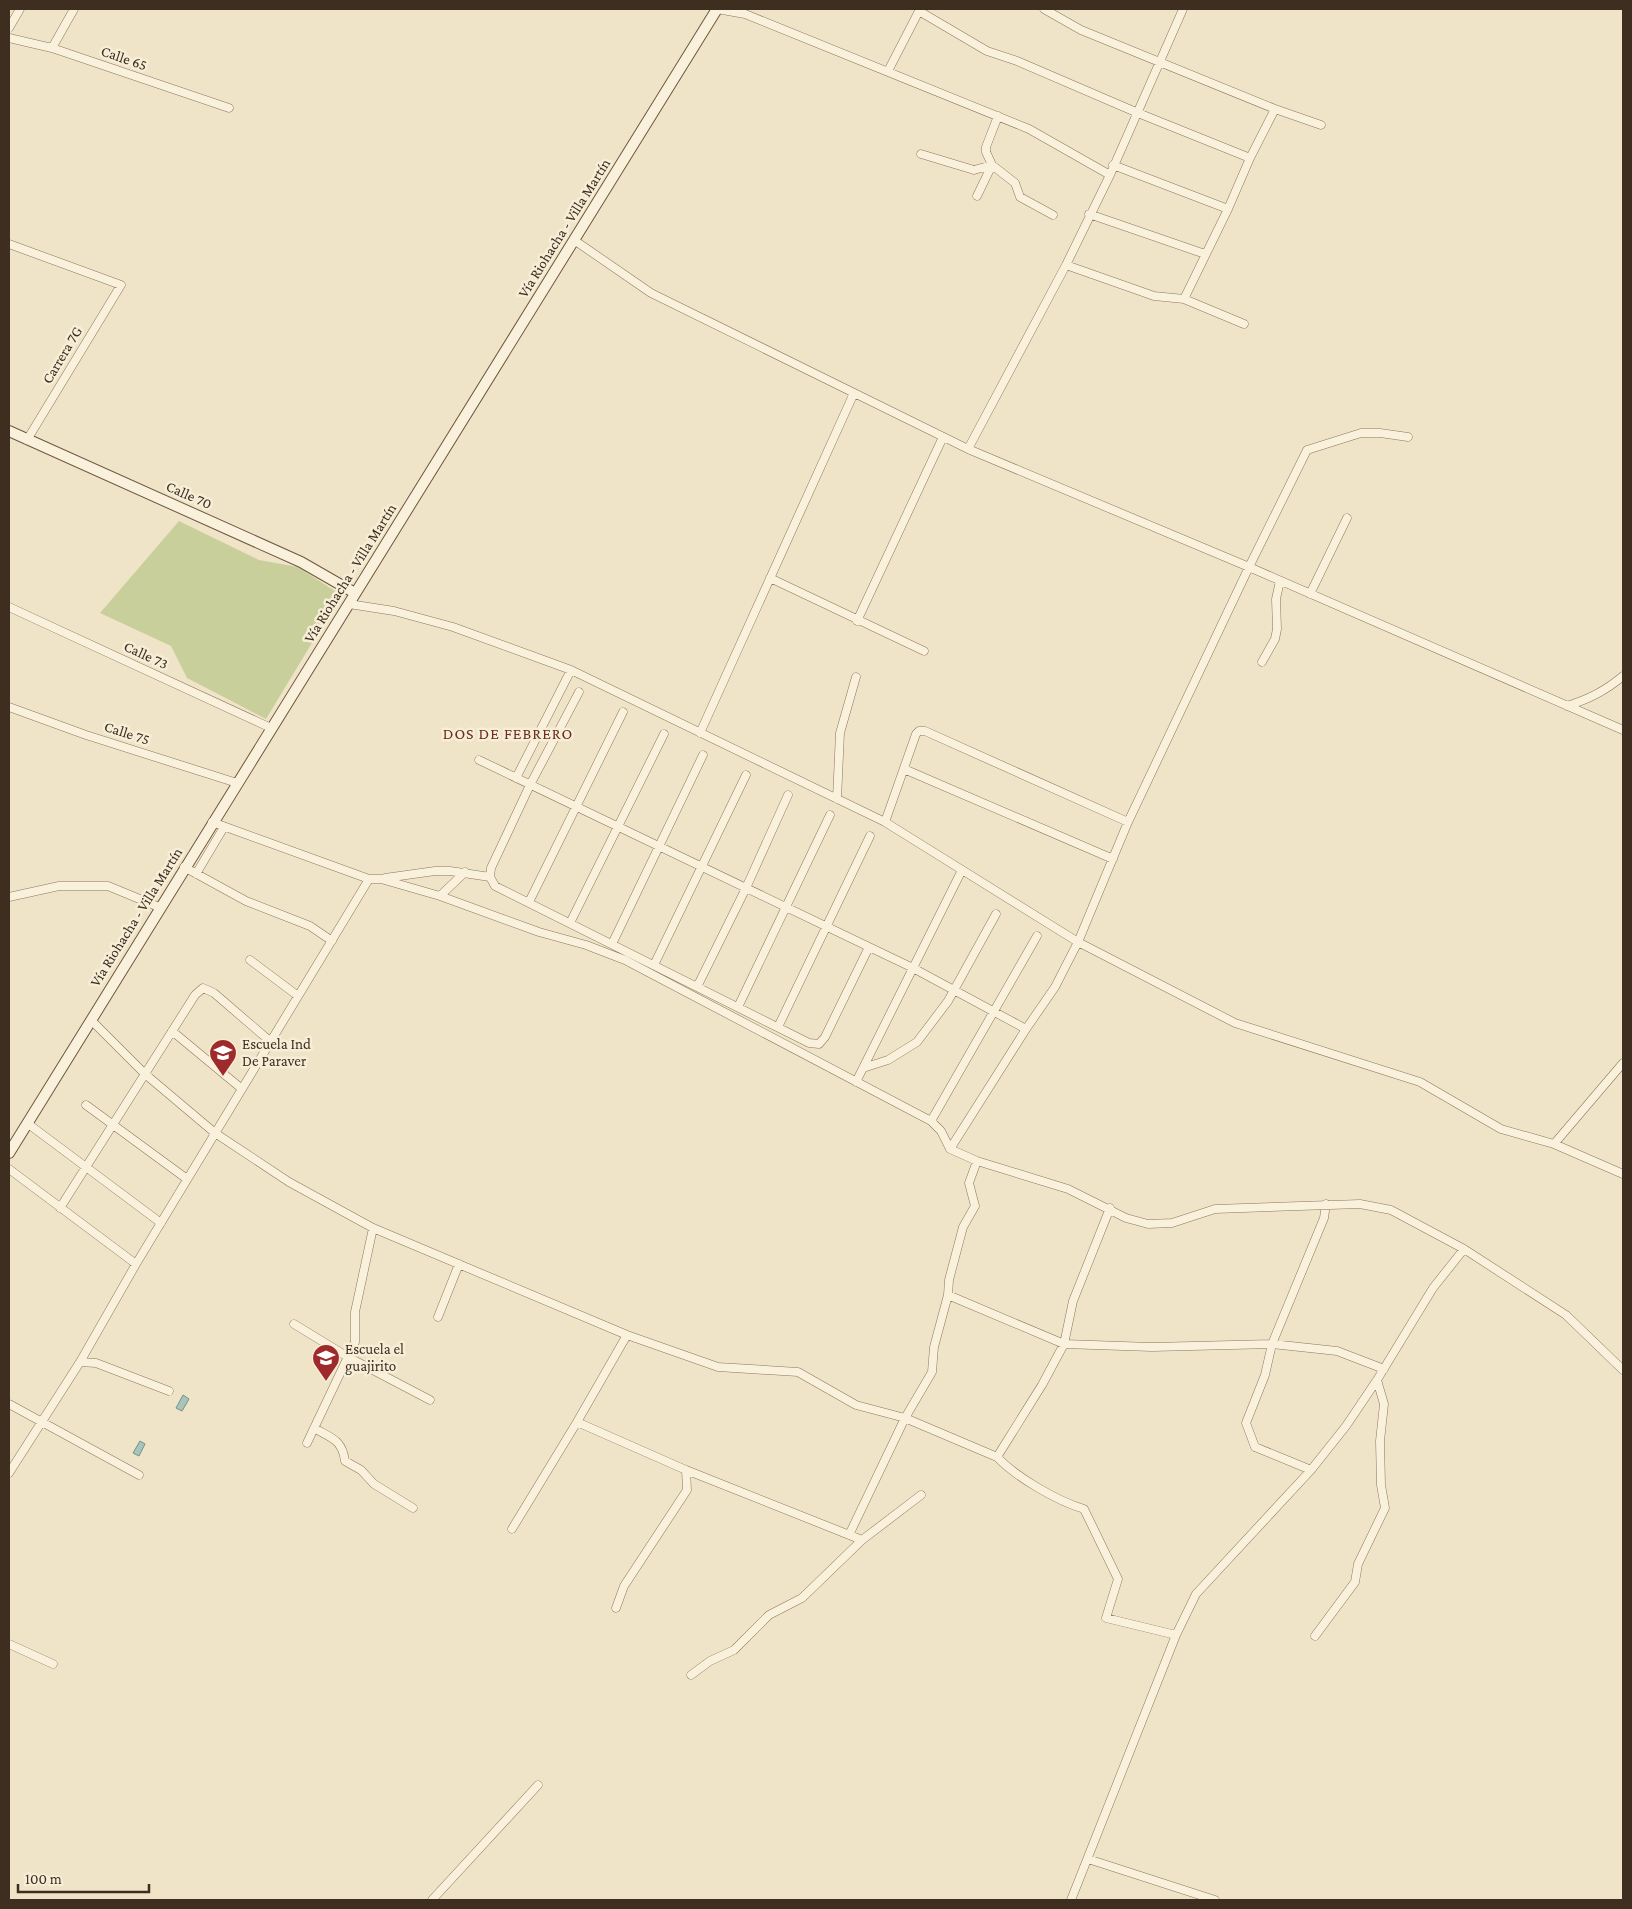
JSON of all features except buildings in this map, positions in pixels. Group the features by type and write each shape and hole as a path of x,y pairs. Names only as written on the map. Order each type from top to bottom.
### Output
{"main road":[{"name":"Vía Riohacha - Villa Martín","path":"9,1153 159,907 717,9"},
{"name":"Calle 70","path":"9,431 285,555 355,593"}],"street":[{"path":"9,28 20,9"},
{"path":"52,48 74,9"},
{"path":"717,9 745,14 1030,129 1110,174"},
{"path":"1044,9 1081,30 1275,109 1321,125"},
{"path":"968,449 1066,265 1138,113 1183,9"},
{"path":"888,72 919,10 987,51 1017,61 1138,113 1250,158"},
{"name":"Calle 65","path":"9,38 52,48 229,108"},
{"path":"1184,299 1275,109"},
{"path":"998,116 986,147 986,152 992,165 1015,183 1020,197 1053,215"},
{"path":"921,154 974,170 992,165"},
{"path":"977,196 992,165"},
{"path":"1114,165 1228,209"},
{"path":"1090,214 1205,254"},
{"path":"574,240 652,294 968,449 1249,567 1623,730"},
{"name":"Carrera 7G","path":"9,244 121,285 27,440"},
{"path":"1066,265 1154,296 1184,299 1244,324"},
{"path":"700,733 854,393"},
{"path":"950,1149 1055,987 1078,942 1128,822 1249,567 1307,450 1361,433 1380,433 1408,437"},
{"path":"858,621 943,437"},
{"path":"1310,594 1347,518"},
{"path":"770,578 858,621 924,650"},
{"path":"1262,662 1275,639 1277,629 1276,599 1280,581"},
{"path":"349,604 394,611 453,628 571,670 885,822 1078,942 1235,1023 1420,1082 1501,1129 1554,1144 1623,1174"},
{"name":"Calle 73","path":"9,607 271,728"},
{"path":"516,778 571,670"},
{"path":"1567,706 1607,690 1623,676"},
{"path":"836,799 840,733 856,677"},
{"path":"579,692 530,785 491,868 490,877 495,886 809,1043 819,1044 825,1037 869,947"},
{"name":"Calle 75","path":"9,707 237,783"},
{"path":"528,902 623,712"},
{"path":"885,822 916,734 919,731 925,731 1128,822"},
{"path":"570,923 664,734"},
{"path":"612,944 703,755"},
{"path":"479,760 913,968 1026,1029"},
{"path":"904,769 1113,859"},
{"path":"654,965 746,775"},
{"path":"697,987 746,888 788,795"},
{"path":"738,1007 830,815"},
{"path":"212,822 369,879 435,871 465,872 490,877"},
{"path":"196,874 224,827"},
{"path":"778,1028 870,836"},
{"path":"184,867 246,901 310,926 332,941"},
{"path":"856,1082 962,870"},
{"path":"440,896 465,872"},
{"path":"9,1473 80,1362 136,1264 369,879"},
{"path":"381,879 440,896 539,932 586,945 625,960 931,1121 941,1131 950,1149 977,1161 1068,1188 1110,1208 1126,1218 1148,1224 1172,1224 1215,1209 1326,1204 1360,1204 1391,1210 1464,1249 1566,1315 1623,1370"},
{"path":"9,897 58,886 108,886 159,907"},
{"path":"863,1068 888,1060 917,1042 948,1001 996,914"},
{"path":"931,1121 1037,936"},
{"path":"250,960 298,996"},
{"path":"60,1208 195,995 203,988 214,994 270,1042"},
{"path":"90,1020 145,1074 215,1133 288,1182 373,1228 627,1335 718,1367 798,1372 856,1405 905,1418 997,1457 1006,1467 1067,1504 1084,1508 1118,1579 1106,1618 1176,1635"},
{"path":"172,1031 242,1089"},
{"path":"1554,1144 1623,1063"},
{"path":"86,1105 188,1179"},
{"path":"27,1123 161,1223"},
{"path":"849,1535 905,1418 932,1372 934,1346 948,1295 949,1280 964,1227 975,1206 969,1183 977,1161"},
{"path":"9,1169 136,1264"},
{"path":"1312,1470 1255,1447 1246,1423 1265,1375 1272,1344 1324,1218 1326,1204"},
{"path":"997,1457 1042,1385 1064,1344 1073,1301 1110,1208"},
{"path":"307,1443 355,1342 355,1312 373,1228"},
{"path":"1071,1900 1176,1635 1196,1594 1312,1470 1346,1426 1384,1370 1433,1288 1464,1249"},
{"path":"438,1317 459,1264"},
{"path":"948,1295 1064,1344 1152,1347 1272,1344 1337,1351 1384,1370"},
{"path":"294,1324 348,1358 430,1400"},
{"path":"512,1529 627,1335"},
{"path":"80,1362 96,1364 169,1390"},
{"path":"1315,1636 1355,1582 1358,1564 1385,1508 1381,1484 1380,1441 1384,1404 1377,1380"},
{"path":"9,1404 139,1475"},
{"path":"577,1422 686,1470 862,1540"},
{"path":"314,1428 337,1441 344,1449 345,1460 362,1470 374,1484 413,1508"},
{"path":"616,1608 624,1586 687,1490 686,1470"},
{"path":"691,1675 710,1661 734,1650 768,1615 802,1598 862,1540 921,1495"},
{"path":"9,1644 53,1664"},
{"path":"432,1900 538,1785"},
{"path":"1088,1859 1215,1900"}],"green space":[{"path":"179,521 259,560 298,567 341,595 266,719 187,678 171,646 100,613"}],"water":[{"path":"183,1395 189,1399 182,1411 176,1408"},
{"path":"140,1441 145,1444 139,1456 133,1453"}],"place":[{"name":"Escuela Ind De Paraver","path":"223,1077"},
{"name":"Escuela el guajirito","path":"326,1382"}],"district":[{"name":"DOS DE FEBRERO","path":"508,733"}]}
